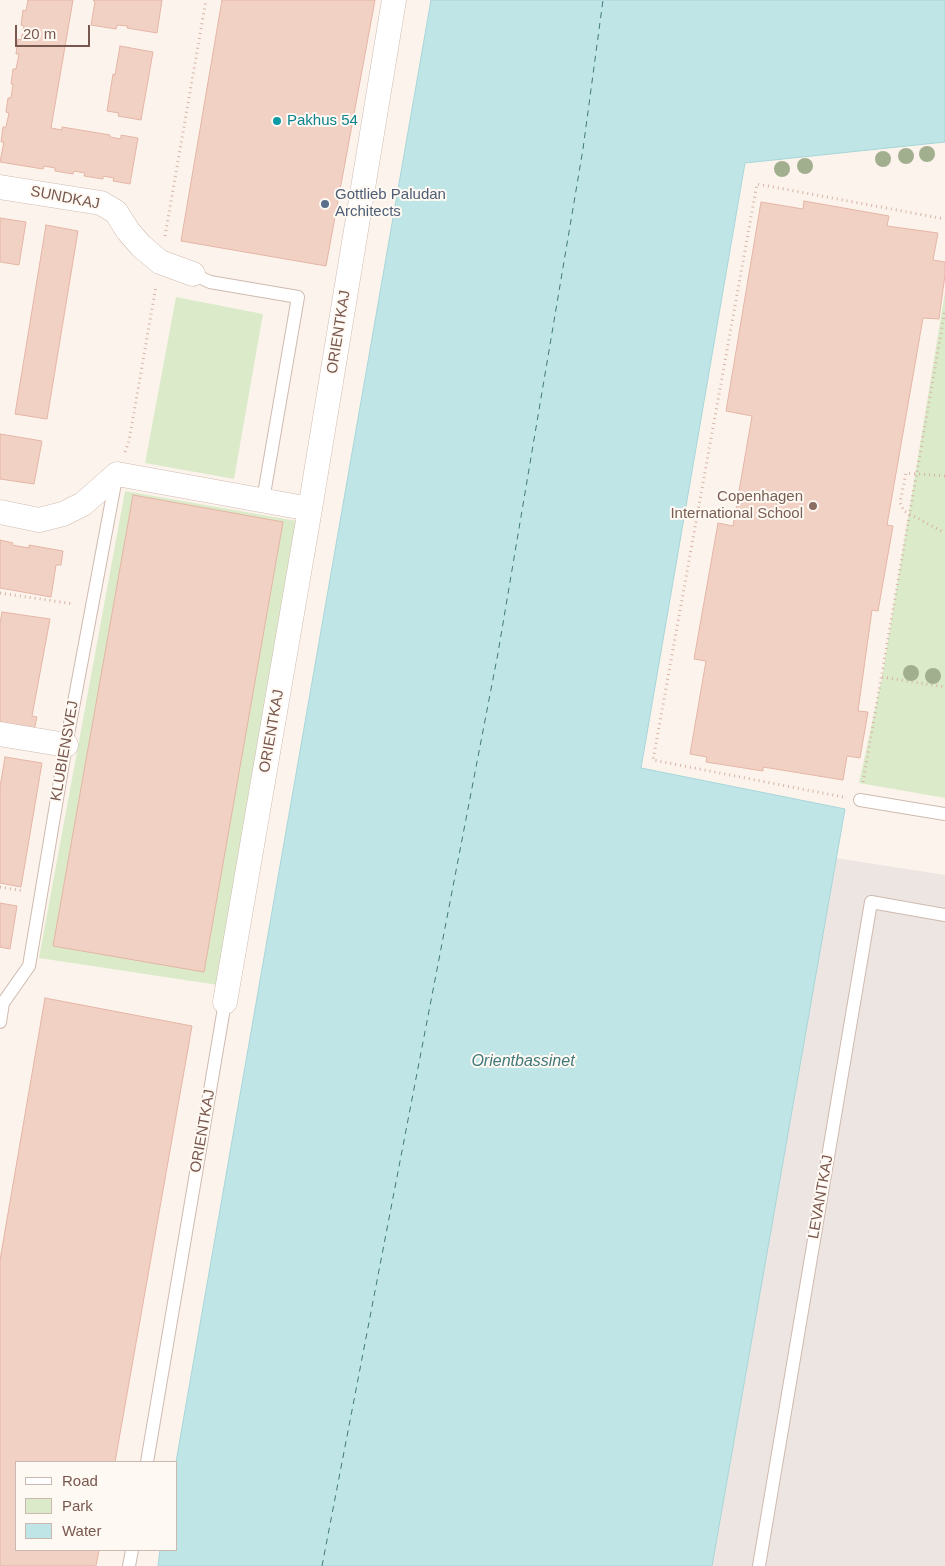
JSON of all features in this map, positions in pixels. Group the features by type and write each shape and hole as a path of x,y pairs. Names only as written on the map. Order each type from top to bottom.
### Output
{"street":[{"name":"ORIENTKAJ","path":"225,1002 310,509 394,0"},
{"name":"SUNDKAJ","path":"0,187 101,203 116,212 128,231 141,246 160,262 193,274"},
{"path":"0,512 38,520 62,514 83,504 117,474 310,509"},
{"path":"0,734 66,746"}],"lane":[{"path":"193,274 210,282 298,297 262,500"},
{"name":"KLUBIENSVEJ","path":"0,1022 4,1003 29,966 66,746 117,474"},
{"path":"860,800 945,814"},
{"name":"LEVANTKAJ","path":"759,1566 871,902 945,914"},
{"name":"ORIENTKAJ","path":"147,1461 225,1002"},
{"path":"129,1566 132,1551"}],"path":[{"path":"945,218 757,184 653,760 860,800 945,310"},
{"path":"945,476 906,473 900,504 904,511 945,533"},
{"path":"0,593 92,607"},
{"path":"882,677 945,687"}],"shaded area":[{"path":"836,858 945,875 945,1566 712,1566"}],"green space":[{"path":"945,292 945,798 859,783 882,677"},
{"path":"176,297 263,314 234,479 145,463"},
{"path":"125,491 297,521 218,985 39,958"}],"water":[{"name":"Orientbassinet","path":"431,0 945,0 945,142 745,163 641,768 845,809 712,1566 158,1566 160,1551 178,1551 178,1461 176,1461"}],"building":[{"path":"28,0 73,0 51,128 62,130 62,127 110,135 110,137 121,139 121,135 138,138 130,184 113,181 114,178 103,176 103,179 84,176 85,173 74,171 73,174 55,171 55,168 44,166 43,169 0,162 4,142 1,142 3,127 6,127 9,113 6,112 8,98 11,98 13,69 16,69 19,54 16,54 18,39 21,40 24,26 21,25 23,10 26,11"},
{"path":"93,0 162,0 157,33 127,28 128,26 117,25 116,29 91,25 95,2"},
{"name":"Pakhus 54","path":"222,0 375,0 326,266 181,241"},
{"path":"120,46 153,52 141,120 118,116 119,113 107,111"},
{"name":"Copenhagen International School","path":"804,201 889,216 887,226 938,233 933,260 945,262 939,319 923,318 887,525 893,526 878,611 872,610 858,711 868,712 860,758 847,756 843,780 763,767 763,771 706,762 707,757 690,754 706,661 694,659 718,523 733,526 752,416 726,411 761,202 803,209"},
{"path":"0,218 26,222 19,265 0,262"},
{"path":"46,225 78,231 47,419 15,414"},
{"path":"0,434 42,441 34,484 0,479"},
{"path":"133,495 283,522 204,972 53,946"},
{"path":"0,540 13,543 12,545 29,548 29,545 63,551 61,565 56,565 51,597 0,588"},
{"path":"2,612 50,619 32,716 37,717 33,735 0,726 0,624"},
{"path":"5,757 42,763 21,887 0,883 0,787"},
{"path":"0,903 17,906 10,949 0,947"},
{"path":"45,998 192,1026 115,1461 15,1461 15,1551 99,1551 96,1566 0,1566 0,1260"}],"ferry route":[{"path":"322,1566 498,653 583,149 603,0"}],"place":[{"name":"Pakhus 54","path":"277,121"},
{"name":"Gottlieb Paludan Architects","path":"325,204"},
{"name":"Copenhagen International School","path":"813,506"}]}
